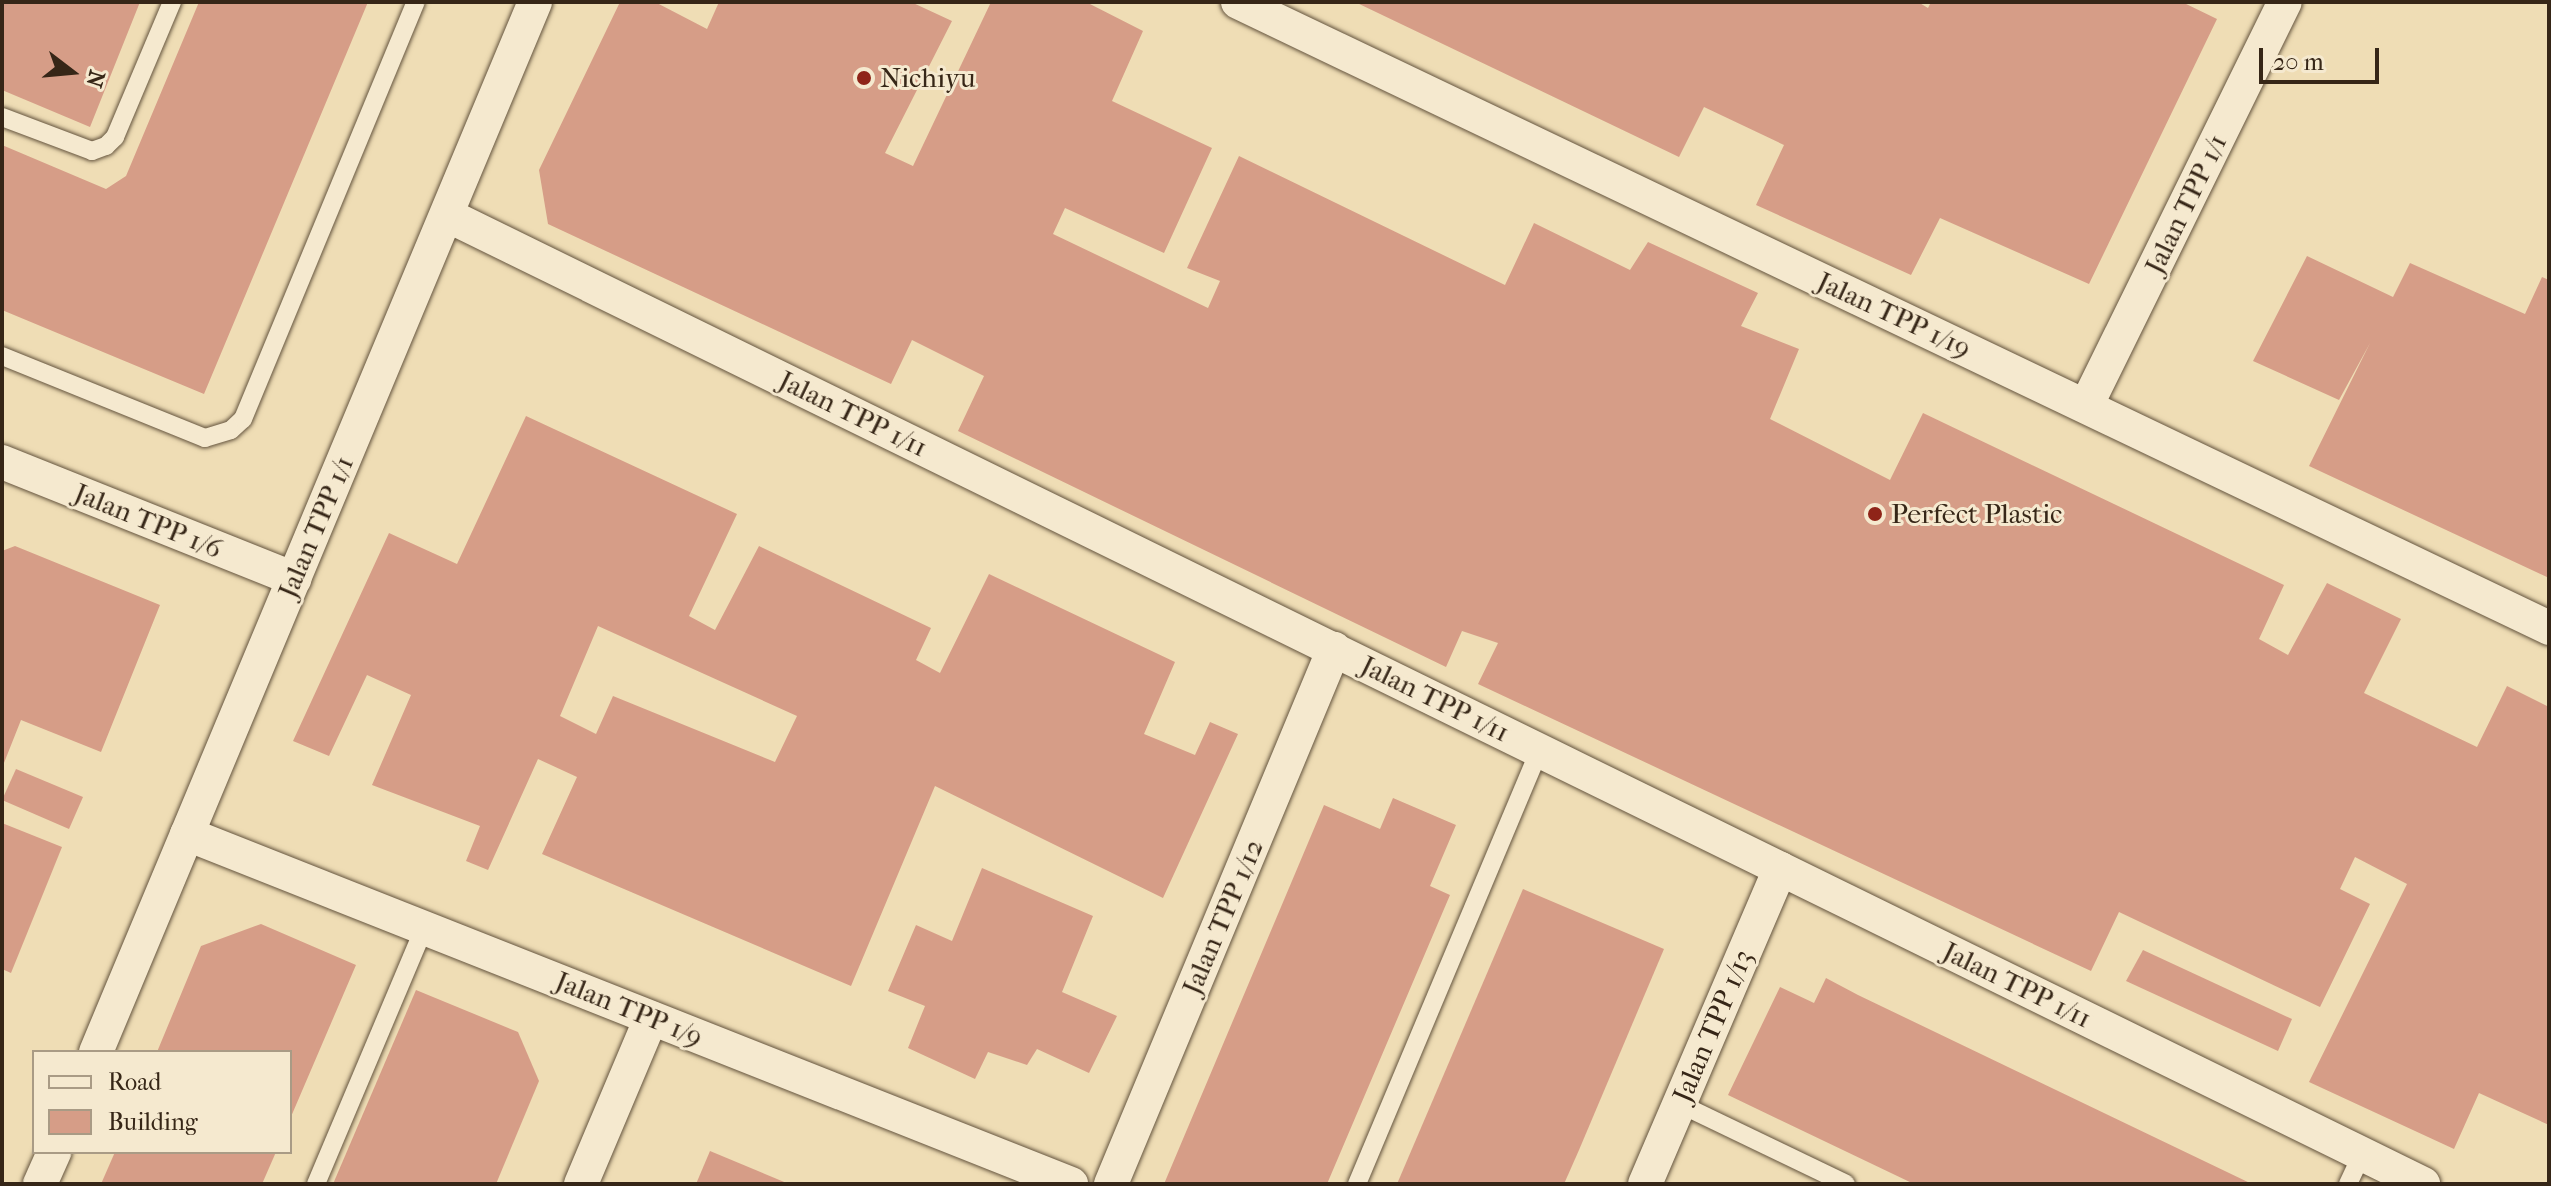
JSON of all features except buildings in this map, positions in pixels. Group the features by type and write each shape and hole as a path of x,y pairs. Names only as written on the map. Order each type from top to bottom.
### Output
{"street":[{"name":"Jalan TPP 1/1","path":"97,1050 535,2"},
{"name":"Jalan TPP 1/19","path":"1238,2 2549,628"},
{"name":"Jalan TPP 1/1","path":"2086,406 2285,2"},
{"name":"Jalan TPP 1/11","path":"447,215 1780,869 2355,1169 2423,1184"},
{"name":"Jalan TPP 1/6","path":"2,462 295,579"},
{"name":"Jalan TPP 1/12","path":"1111,1184 1334,649"},
{"name":"Jalan TPP 1/9","path":"187,834 1071,1184"},
{"name":"Jalan TPP 1/13","path":"1645,1184 1780,869"},
{"path":"581,1184 651,1018"},
{"path":"40,1184 53,1154"}],"lane":[{"path":"2,117 92,151 106,146 115,137 172,2"},
{"path":"2,356 205,438 231,430 243,419 416,2"},
{"path":"1357,1184 1539,750"},
{"path":"316,1184 424,928"},
{"path":"1680,1104 1846,1184"}],"place":[{"name":"Nichiyu","path":"864,78"},
{"name":"Perfect Plastic","path":"1875,514"}]}
